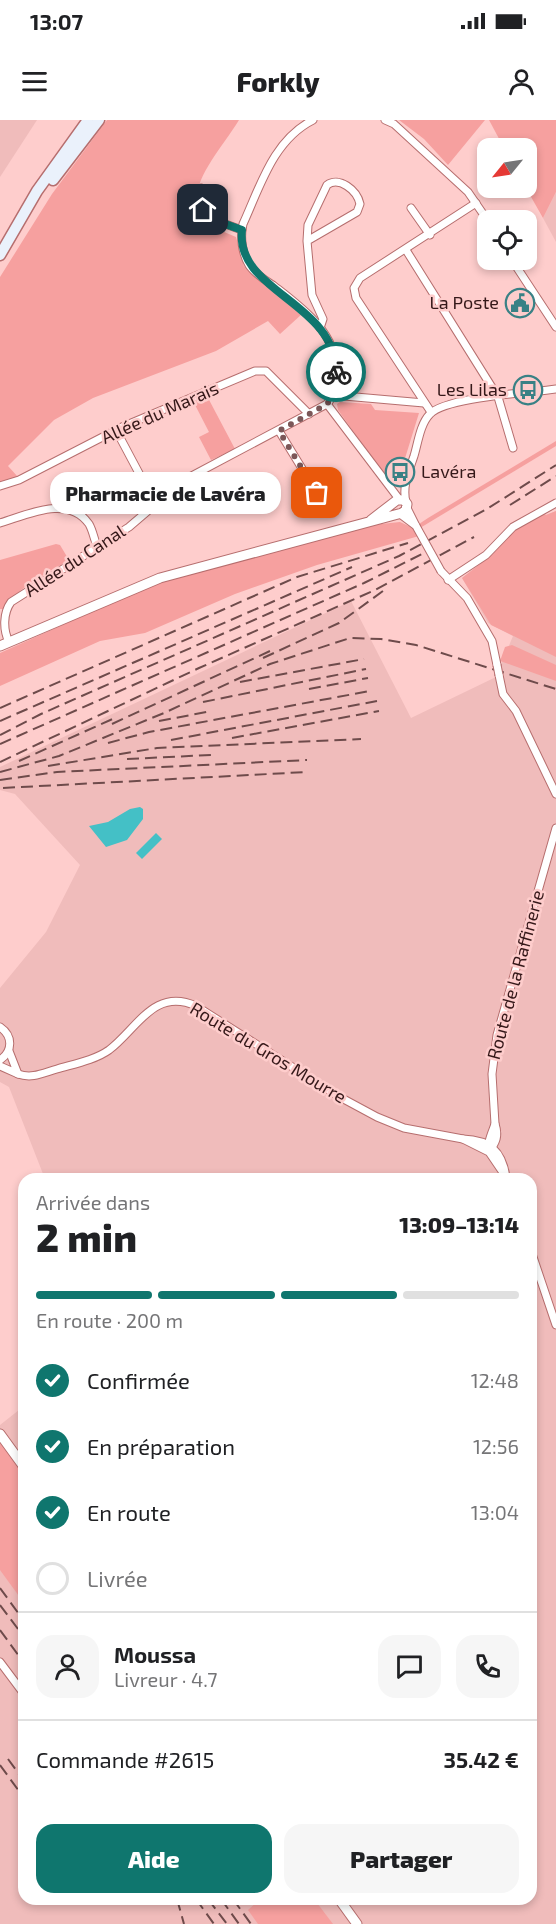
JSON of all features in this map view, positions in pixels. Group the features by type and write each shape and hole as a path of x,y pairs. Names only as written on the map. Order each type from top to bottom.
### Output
{"main road":[{"path":"0,255 43,182 88,120"},
{"path":"8,241 99,120"}],"street":[{"path":"313,120 293,132 277,152 242,230 245,257 252,269 300,306 320,328 335,362 333,396 327,404 416,526 441,571 468,598 492,641 502,691 516,711 556,794"},
{"path":"385,120 394,124 438,164 481,210"},
{"path":"307,241 357,212 360,204 356,194 340,182 327,185 308,225 307,241 312,295 323,319 320,328"},
{"path":"201,188 201,204 206,214 214,220 242,230"},
{"path":"431,412 355,294 357,280 476,203"},
{"path":"411,208 430,234"},
{"path":"406,250 498,397 513,448"},
{"path":"519,270 556,327"},
{"name":"Allée du Marais","path":"0,486 19,480 116,430 255,371 266,371 309,414"},
{"path":"401,506 424,424 431,412 448,403 556,389"},
{"path":"333,396 424,403"},
{"name":"Allée du Canal","path":"3,646 11,602 129,527 184,480 327,404"},
{"path":"116,430 149,492 158,501"},
{"path":"279,431 317,493"},
{"path":"448,580 486,555 513,526 556,503"},
{"path":"3,646 160,578 371,520 401,506"},
{"path":"0,523 43,510 68,509 88,522 97,546"},
{"name":"Route de la Raffinerie","path":"490,1147 498,1133 495,1124 492,1074 497,1035 556,828"},
{"name":"Route du Gros Mourre","path":"0,1066 18,1074 34,1076 100,1055 113,1046 153,1007 166,1002 181,1001 196,1006 338,1096 376,1117 404,1128 464,1139 490,1147"},
{"path":"0,1027 10,1040 9,1051 18,1074"},
{"path":"0,1060 9,1051"},
{"path":"490,1147 503,1173"},
{"path":"537,1269 556,1325"},
{"path":"0,1434 18,1459"},
{"path":"0,1662 18,1686"},
{"path":"343,1905 357,1924"}],"shaded area":[{"path":"0,120 37,120 0,177"},
{"path":"107,120 239,120 206,169 199,185 197,200 201,213 214,226 236,237 244,266 302,314 280,334 268,321 216,351 93,398 54,420 8,466 18,477 0,483 0,277 52,194"},
{"path":"399,120 485,120 448,165 424,139"},
{"path":"489,120 556,120 556,192 543,218 532,198 537,198 537,138 499,138"},
{"path":"556,192 556,242 543,218"},
{"path":"207,396 235,449 211,460 199,437 209,432 193,401"},
{"path":"340,402 371,404 375,410 419,413 398,481 386,477 338,410 337,404"},
{"path":"556,441 556,446 420,528 419,524 428,518"},
{"path":"556,511 556,1924 0,1924 0,1425 18,1411 18,1905 537,1905 537,1173 43,1173 9,1087 0,1082 0,988 46,932 80,865 15,794 0,790 0,767 351,601 411,718 496,677 513,636 488,623 462,578 493,554 506,537 543,513 546,515"},
{"path":"556,511 556,657 491,625 462,578 493,554 511,532 543,513 546,515"},
{"path":"400,522 413,528 419,536 317,565 235,594 145,633 100,641 0,686 0,653 156,583 371,525"},
{"path":"56,544 60,545 69,560 25,587 4,609 0,609 0,560"},
{"path":"512,645 556,665 556,681 500,661 505,647"},
{"path":"0,1441 18,1466 18,1595 0,1570"},
{"path":"253,1905 319,1905 333,1924 258,1924 248,1910"}],"water":[{"path":"140,807 143,809 143,819 127,840 106,847 89,826 108,822 130,809"},
{"path":"156,833 162,839 142,859 136,853"}],"railway":[{"path":"0,735 41,714 399,556 487,509 556,465"},
{"path":"510,505 556,476"},
{"path":"0,762 199,668 375,590 474,537"},
{"path":"0,708 297,577 408,543"},
{"path":"0,744 364,583 432,549"},
{"path":"0,721 352,567"},
{"path":"263,658 339,623 383,591"},
{"path":"0,772 59,756 164,713 270,664 350,638 381,639 416,645 556,689"},
{"path":"112,724 270,651"},
{"path":"240,682 364,659"},
{"path":"203,702 366,669"},
{"path":"309,689 368,678"},
{"path":"108,743 149,732 370,691"},
{"path":"171,740 377,701"},
{"path":"159,721 212,711"},
{"path":"232,738 379,711"},
{"path":"19,761 117,717"},
{"path":"48,766 157,748 361,739"},
{"path":"127,759 211,755"},
{"path":"0,780 57,772 307,760"},
{"path":"3,788 307,772"},
{"path":"0,1588 18,1613"},
{"path":"0,1605 18,1629"},
{"path":"0,1630 18,1655"},
{"path":"8,1759 18,1773"},
{"path":"0,1765 18,1790"},
{"path":"179,1905 184,1924"},
{"path":"200,1905 214,1924"},
{"path":"213,1905 227,1924"},
{"path":"225,1905 239,1924"},
{"path":"237,1905 251,1924"}],"way so far":[{"path":"317,493 279,431 332,399 336,372"}],"place":[{"name":"La Poste","path":"520,303"},
{"name":"Les Lilas","path":"528,390"},
{"name":"Lavéra","path":"400,472"},
{"name":"Pharmacie de Lavéra","path":"317,493"}],"route":[{"path":"203,210 209,218 242,230 241,236 248,264 313,319 327,340 333,354 336,372"}]}
